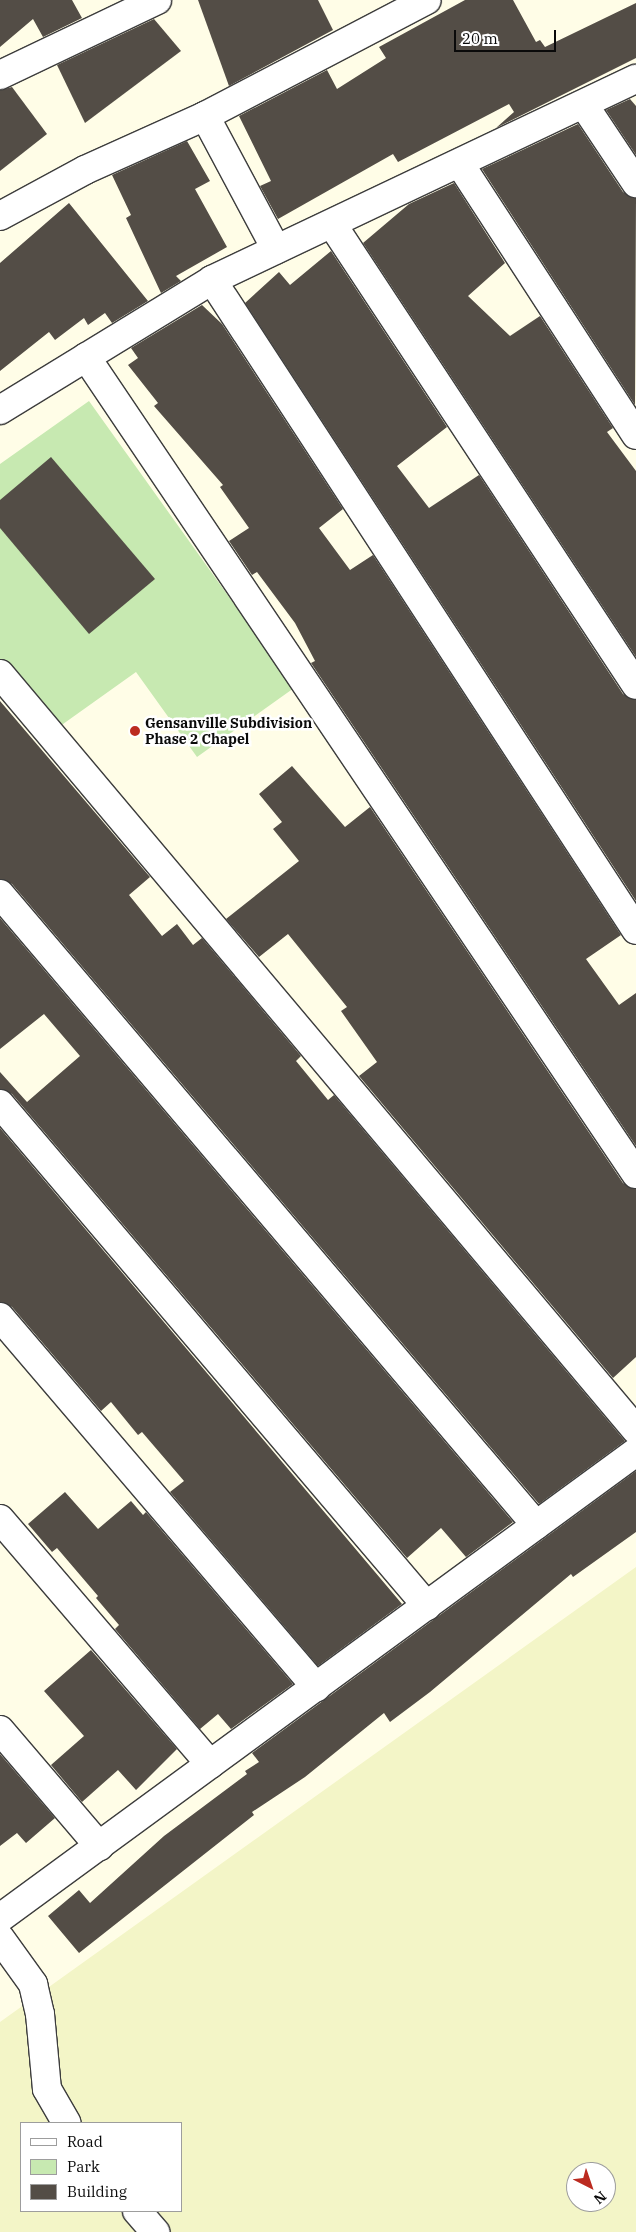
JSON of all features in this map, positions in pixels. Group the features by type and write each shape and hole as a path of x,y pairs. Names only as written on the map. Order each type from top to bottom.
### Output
{"street":[{"path":"0,75 157,0"},
{"path":"0,216 85,170 205,116 428,0"},
{"path":"0,410 212,280 636,79"},
{"path":"584,105 636,183"},
{"path":"205,116 276,249"},
{"path":"460,164 636,435"},
{"path":"332,224 636,685"},
{"path":"212,280 636,930"},
{"path":"86,357 636,1174"},
{"path":"0,674 636,1430"},
{"path":"0,894 536,1526"},
{"path":"0,1104 427,1606"},
{"path":"0,1317 316,1686"},
{"path":"0,1918 636,1452"},
{"path":"0,1519 210,1764"},
{"path":"0,1730 99,1846"},
{"path":"0,1938 33,1984 40,2014 47,2089 66,2122"},
{"path":"138,2212 155,2232"}],"green space":[{"path":"89,401 294,688 197,757 136,672 49,734 0,665 0,464"},
{"path":"636,1567 636,2232 0,2232 0,2022"}],"building":[{"path":"0,0 72,0 82,18 43,37 33,19 0,47"},
{"path":"198,0 318,0 333,30 229,86"},
{"path":"465,0 513,0 536,42 540,40 545,47 636,3 636,58 496,128 514,112 509,104 398,162 393,154 278,219 260,186 271,181 239,116 327,70 337,89 386,58 379,47"},
{"path":"154,19 181,51 85,123 57,65"},
{"path":"12,87 47,134 0,171 0,90"},
{"path":"630,99 636,106 636,155 606,110"},
{"path":"578,124 623,192 636,198 635,405 482,169"},
{"path":"187,141 210,181 195,189 227,247 176,276 181,281 161,293 126,218 131,215 112,175"},
{"path":"454,183 505,263 468,296 510,336 540,316 613,428 607,432 636,471 636,657 363,243 409,204"},
{"path":"69,203 148,301 112,323 105,313 88,325 84,318 55,340 49,332 0,371 0,263"},
{"path":"331,251 447,427 397,466 429,508 479,475 623,694 636,700 636,901 245,303 279,272 290,285"},
{"path":"202,305 222,324 343,509 319,528 350,570 373,555 621,935 586,959 619,1005 636,993 636,1146 311,663 315,661 295,623 257,572 252,575 229,541 249,528 220,487 223,485 154,406 158,403 128,365 138,358 131,348"},
{"path":"51,457 155,579 89,634 0,528 0,500"},
{"path":"0,701 150,877 129,895 162,936 177,924 193,945 202,938 301,1056 296,1061 328,1100 334,1095 625,1441 539,1504 12,884 0,879"},
{"path":"292,766 345,827 370,807 623,1183 636,1189 636,1357 613,1378 359,1076 377,1062 341,1011 347,1007 288,934 259,957 226,919 299,861 273,829 282,822 259,794"},
{"path":"0,918 513,1522 466,1557 441,1528 407,1558 12,1094 0,1089 0,1072 27,1102 80,1056 44,1014 0,1049"},
{"path":"0,1128 402,1604 318,1666 170,1492 184,1481 142,1432 138,1435 111,1402 101,1411 12,1307 0,1302"},
{"path":"636,1471 636,1532 573,1577 571,1574 430,1692 390,1722 384,1713 305,1777 252,1812 254,1815 79,1953 48,1916 79,1890 90,1903 164,1836 247,1774 245,1771 259,1762 252,1753"},
{"path":"65,1492 98,1529 131,1501 143,1515 146,1512 293,1684 231,1729 218,1714 200,1729 115,1629 119,1625 96,1598 98,1596 57,1548 52,1552 28,1524"},
{"path":"91,1650 177,1749 136,1790 118,1770 82,1802 51,1765 84,1736 44,1691"},
{"path":"0,1754 55,1818 26,1843 17,1833 0,1846"}],"place":[{"name":"Gensanville Subdivision Phase 2 Chapel","path":"135,731"}]}
